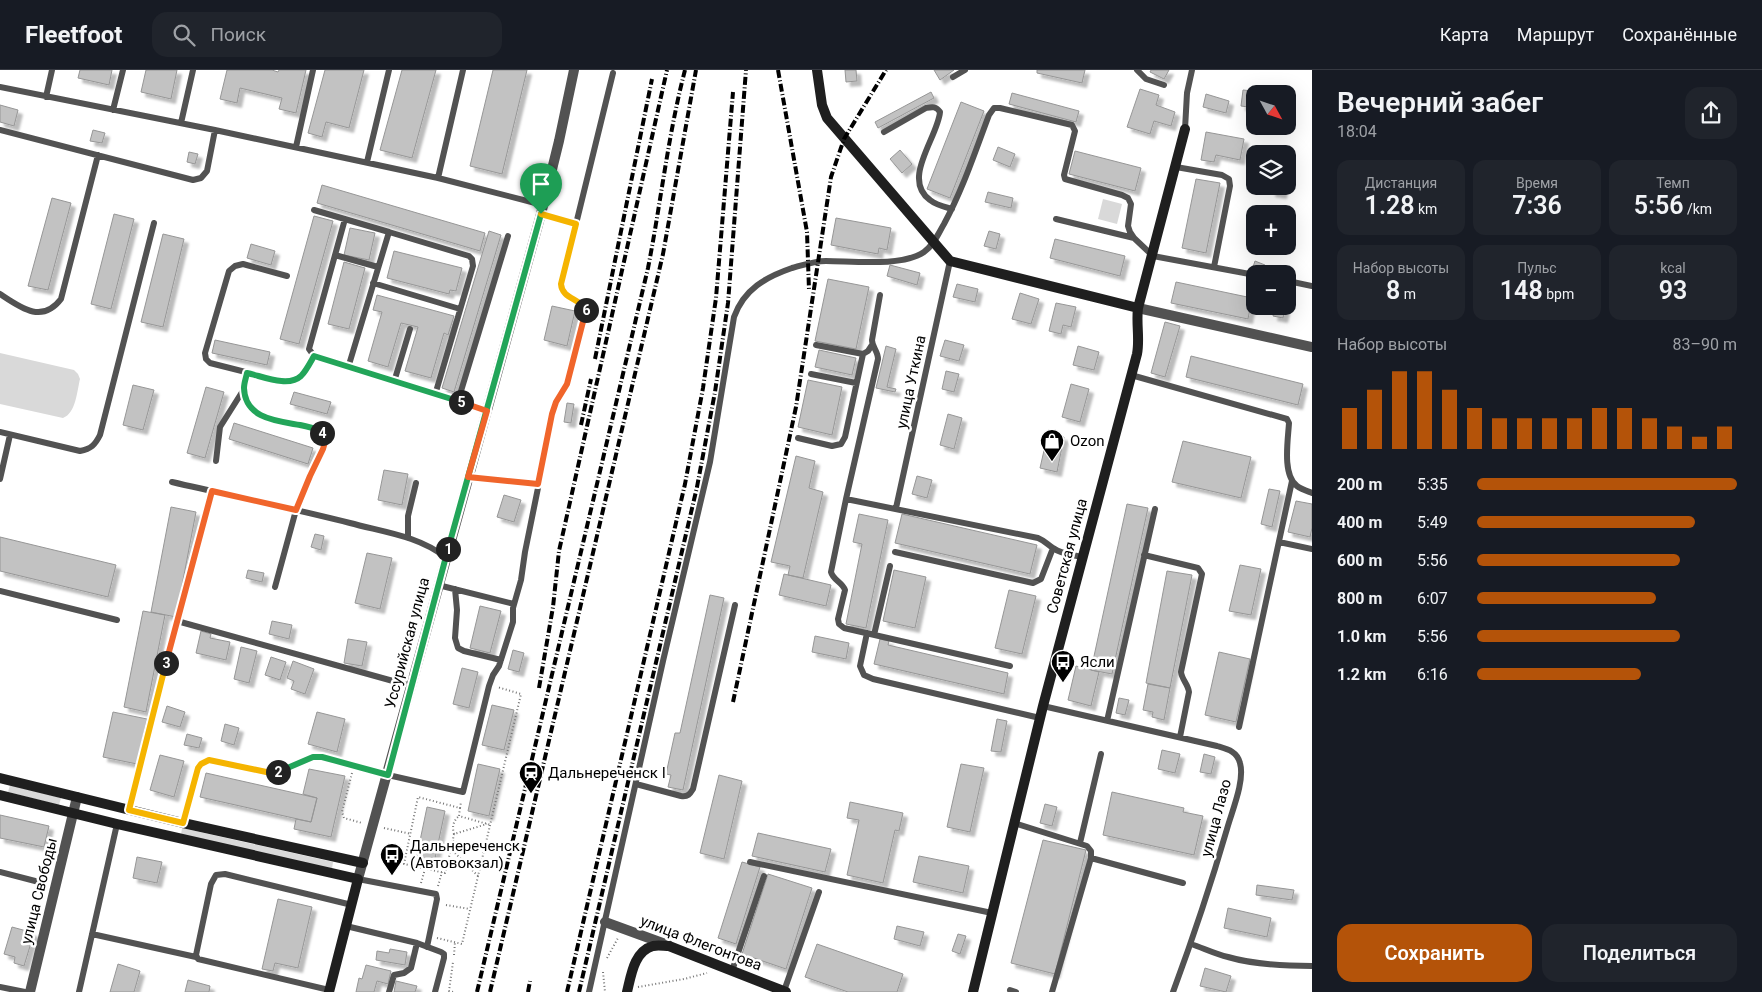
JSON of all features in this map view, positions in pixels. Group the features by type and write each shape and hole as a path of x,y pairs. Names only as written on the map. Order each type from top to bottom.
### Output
{"main road":[{"path":"817,70 822,105 827,118 950,260 1138,308"},
{"name":"Советская улица","path":"973,992 1043,706 1132,374 1139,344 1136,321 1138,308 1185,128"},
{"path":"0,778 183,823 363,863"},
{"path":"0,795 117,824 358,879"},
{"name":"Уссурийская улица","path":"329,991 358,879"},
{"path":"628,990 634,967 642,952 654,946 669,946"},
{"name":"улица Флегонтова","path":"669,946 785,992"}],"street":[{"name":"Уссурийская улица","path":"358,879 542,210 573,82 574,70"},
{"path":"1138,308 1312,347"},
{"name":"улица Свободы","path":"30,992 77,797"},
{"name":"улица Флегонтова","path":"605,922 669,946"}],"lane":[{"path":"46,97 52,70"},
{"path":"113,110 123,70"},
{"path":"181,123 193,70"},
{"path":"296,147 313,70"},
{"path":"367,162 389,70"},
{"path":"438,178 463,70"},
{"path":"953,77 965,70"},
{"path":"1136,70 1146,79 1164,85"},
{"path":"1185,128 1187,93 1192,70"},
{"path":"183,823 198,768 204,762 213,760 271,773 280,772 313,757 322,757 388,775 463,792 489,686 501,660 513,622 514,604 522,573 538,484 556,402 567,384 586,312 583,305 561,289 561,284 613,73"},
{"path":"0,87 215,130 438,178 542,210 576,224"},
{"path":"884,132 926,108 937,108 940,112 939,118 920,170 920,186 930,201 952,209"},
{"path":"589,992 710,462 734,317 741,302 753,288 773,274 819,262 878,262 907,258 924,252 934,242 952,209 994,108 1072,125 1075,131 1064,175 1065,179 1122,194 1128,198 1131,204 1128,226 1134,238 1153,256 1246,273"},
{"path":"0,130 193,180 201,178 207,170 215,130"},
{"path":"0,294 33,312 48,311 61,299 98,155"},
{"path":"1176,167 1222,175 1229,179 1230,186 1214,267"},
{"path":"314,210 469,256 472,259 473,266 435,395"},
{"path":"345,219 310,340 309,349 314,356 487,411"},
{"path":"1056,219 1134,238"},
{"path":"0,432 80,451 89,450 95,444 100,435 154,223"},
{"path":"348,368 388,232"},
{"path":"458,401 508,236"},
{"path":"334,255 378,267"},
{"name":"улица Уткина","path":"896,508 950,260"},
{"path":"287,276 243,264 235,266 229,271 205,353 206,359 210,364 281,381 291,381 299,378 305,372 314,356"},
{"path":"374,283 460,308"},
{"path":"1296,283 1312,286"},
{"path":"816,345 863,354 868,351 872,345 880,295"},
{"path":"394,382 410,328"},
{"path":"872,345 877,352 878,359 831,572 845,590 838,619 839,624 844,628 1010,666"},
{"path":"798,438 832,446 841,444 845,436 863,354"},
{"path":"216,460 220,427 244,388 247,373"},
{"path":"811,374 856,383"},
{"path":"1132,374 1287,419 1289,423 1287,459 1292,481 1297,486 1312,493"},
{"path":"244,388 253,411 258,414 275,421 314,428 320,430 324,435 323,449 296,510 275,587"},
{"path":"0,479 10,435"},
{"path":"468,477 538,484"},
{"path":"1239,727 1292,481"},
{"path":"172,482 408,538 425,543 446,557"},
{"path":"408,538 408,516 416,483"},
{"path":"151,719 212,491"},
{"path":"846,498 1038,538 1061,552 1082,557"},
{"path":"1107,721 1154,510"},
{"path":"1279,542 1312,549"},
{"path":"895,552 1034,583 1041,579 1053,548"},
{"path":"1144,555 1198,568 1202,574 1181,672 1182,679 1188,686 1189,692 1180,737"},
{"path":"890,566 860,666 864,675 873,679 1040,718"},
{"path":"438,585 514,604"},
{"path":"455,589 457,610 455,638 458,648 501,660"},
{"path":"0,591 117,620"},
{"path":"636,784 681,796 690,794 693,789 735,605"},
{"path":"177,621 411,686"},
{"name":"улица Лазо","path":"1043,706 1180,737 1231,751 1240,762 1241,772 1238,791 1191,944 1173,992"},
{"path":"1080,843 1101,754"},
{"path":"1014,823 1080,843 1087,846 1091,851 1091,858 1052,992"},
{"path":"79,992 117,824"},
{"path":"1091,858 1183,883"},
{"path":"750,862 992,913"},
{"path":"0,872 40,882"},
{"path":"196,957 211,884 216,875 225,874 352,906"},
{"path":"727,969 764,876"},
{"path":"358,879 436,894 436,903 427,947"},
{"path":"785,992 819,892"},
{"path":"346,926 417,943 442,952 444,954 436,992"},
{"path":"92,934 196,957 203,961 329,991"},
{"path":"388,992 394,975 404,973 411,968 417,943"},
{"path":"1191,944 1228,958 1280,966 1312,966"},
{"path":"0,987 25,992"}],"path":[{"path":"428,936 462,944 492,825 521,694 489,686"},
{"path":"129,810 151,719"},
{"path":"354,766 342,812 344,818 411,834"},
{"path":"436,894 442,872 445,872 453,841 455,820 459,816 463,792"},
{"path":"442,872 404,864 418,797 460,808"},
{"path":"459,816 492,825"},
{"path":"454,834 487,824"},
{"path":"453,841 485,849"},
{"path":"451,849 478,877"},
{"path":"420,891 425,869"},
{"path":"436,903 470,909"},
{"path":"606,960 624,929"},
{"path":"453,992 449,991 456,942"},
{"path":"628,990 727,969"},
{"path":"604,970 605,992"}],"shaded area":[{"path":"1103,199 1122,204 1117,224 1098,219"},
{"path":"0,353 74,370 80,379 71,411 63,418 0,404"},
{"path":"10,785 61,798 59,805 8,792"},
{"path":"182,828 333,862 332,869 181,835"}],"building":[{"path":"80,70 112,70 109,85 78,78"},
{"path":"146,70 177,70 171,99 141,92"},
{"path":"227,70 272,70 278,72 279,70 306,70 296,113 279,109 282,98 240,88 237,103 220,99"},
{"path":"325,70 364,70 349,128 326,122 322,137 308,133"},
{"path":"402,70 436,70 412,158 380,150"},
{"path":"493,70 527,70 502,174 470,166"},
{"path":"845,70 856,70 857,81 846,82"},
{"path":"934,70 954,70 940,80"},
{"path":"1037,70 1085,70 1082,83 1037,73"},
{"path":"1151,70 1169,70 1164,79 1150,72"},
{"path":"1140,89 1159,95 1156,105 1175,112 1171,126 1154,121 1150,134 1127,127"},
{"path":"1243,90 1246,90 1246,107 1241,106"},
{"path":"931,92 934,98 878,128 875,122"},
{"path":"1012,93 1079,111 1076,122 1009,104"},
{"path":"1206,94 1229,101 1226,113 1203,107"},
{"path":"961,102 984,111 950,198 927,189"},
{"path":"0,105 18,110 14,126 0,122"},
{"path":"93,130 105,133 102,143 90,141"},
{"path":"1206,132 1244,139 1240,160 1216,155 1214,162 1201,160"},
{"path":"998,147 1015,154 1010,167 993,160"},
{"path":"900,150 912,164 902,173 890,159"},
{"path":"1075,151 1141,168 1135,191 1069,174"},
{"path":"189,152 198,154 195,164 187,162"},
{"path":"1196,179 1220,183 1206,253 1182,248"},
{"path":"322,185 485,233 480,251 317,203"},
{"path":"988,192 1013,198 1011,208 985,202"},
{"path":"52,198 71,203 48,290 28,286"},
{"path":"114,214 134,219 111,309 91,304"},
{"path":"314,216 333,221 299,344 280,339"},
{"path":"836,218 891,228 887,250 879,248 878,254 831,245"},
{"path":"350,228 375,233 369,260 344,255"},
{"path":"489,231 501,235 454,392 442,388"},
{"path":"989,231 1000,234 996,249 984,246"},
{"path":"163,234 184,239 163,327 141,322"},
{"path":"1055,239 1125,256 1120,276 1050,258"},
{"path":"251,244 275,251 271,265 247,258"},
{"path":"394,251 462,268 456,291 450,290 449,294 387,278"},
{"path":"1255,261 1265,265 1254,265"},
{"path":"344,262 365,268 349,329 328,324"},
{"path":"890,265 920,273 917,285 887,276"},
{"path":"828,279 869,287 856,349 815,341"},
{"path":"1176,282 1246,297 1246,315 1249,315 1248,319 1171,303"},
{"path":"957,284 978,289 975,302 953,297"},
{"path":"1020,293 1039,299 1031,324 1012,319"},
{"path":"377,295 454,316 448,335 444,333 431,378 405,371 418,327 401,323 388,367 368,361 382,312 373,310"},
{"path":"1056,303 1076,307 1071,327 1063,325 1061,334 1049,331"},
{"path":"552,306 575,311 567,346 544,340"},
{"path":"1273,315 1284,315 1283,318"},
{"path":"1165,322 1180,326 1165,377 1151,373"},
{"path":"215,340 270,352 267,365 212,353"},
{"path":"945,340 964,345 959,361 940,356"},
{"path":"886,346 896,349 887,387 896,389 895,392 876,388"},
{"path":"1078,346 1099,352 1094,370 1073,365"},
{"path":"819,350 856,358 852,375 815,367"},
{"path":"1191,356 1303,384 1298,405 1186,377"},
{"path":"946,371 959,374 954,392 942,389"},
{"path":"808,380 842,387 832,435 798,427"},
{"path":"1071,384 1089,389 1080,422 1062,417"},
{"path":"133,385 154,390 143,430 123,425"},
{"path":"206,387 224,392 205,458 187,453"},
{"path":"294,392 331,402 327,414 290,404"},
{"path":"567,403 574,404 571,423 564,422"},
{"path":"948,414 962,418 954,449 940,445"},
{"path":"234,423 313,448 308,464 229,439"},
{"path":"1048,433 1064,437 1057,472 1040,468"},
{"path":"1183,441 1251,457 1241,498 1172,482"},
{"path":"796,456 815,461 809,488 823,492 803,578 788,575 790,566 771,562"},
{"path":"384,470 408,474 402,505 378,500"},
{"path":"917,476 932,480 927,498 912,494"},
{"path":"1269,489 1280,491 1272,527 1261,524"},
{"path":"504,495 521,500 514,522 497,517"},
{"path":"1296,501 1312,504 1310,537 1288,532"},
{"path":"1127,504 1148,508 1112,674 1091,670"},
{"path":"171,507 196,512 176,617 151,612"},
{"path":"859,514 888,520 866,628 846,624 862,544 853,542"},
{"path":"902,514 1037,545 1030,574 895,543"},
{"path":"315,534 324,536 321,550 311,547"},
{"path":"0,537 116,565 108,597 0,571"},
{"path":"367,553 392,558 380,609 355,603"},
{"path":"1240,565 1261,569 1251,615 1229,611"},
{"path":"248,570 264,573 262,582 246,578"},
{"path":"894,570 926,577 915,628 883,621"},
{"path":"1167,571 1192,575 1170,688 1146,683"},
{"path":"784,574 831,585 826,606 779,595"},
{"path":"1009,590 1036,596 1022,654 995,648"},
{"path":"710,595 724,598 683,790 668,787 671,775 666,774 675,733 680,733"},
{"path":"480,606 501,611 490,653 470,648"},
{"path":"143,611 165,615 146,712 124,707"},
{"path":"272,621 292,625 289,639 269,634"},
{"path":"201,631 211,634 210,638 230,642 226,660 196,653"},
{"path":"815,636 849,643 846,659 812,652"},
{"path":"348,639 367,642 362,666 344,663"},
{"path":"880,639 889,641 888,645 1008,673 1004,694 874,664"},
{"path":"241,647 257,651 249,683 234,679"},
{"path":"513,650 524,653 519,672 508,669"},
{"path":"1219,652 1250,659 1236,722 1205,715"},
{"path":"271,657 286,662 280,680 265,675"},
{"path":"293,661 314,669 305,694 291,689 294,681 287,678"},
{"path":"1076,666 1099,672 1091,706 1068,700"},
{"path":"462,668 478,672 469,708 453,704"},
{"path":"1148,684 1170,688 1164,720 1152,717 1153,712 1143,710"},
{"path":"1119,698 1129,700 1125,715 1116,713"},
{"path":"492,705 514,710 504,750 482,745"},
{"path":"167,706 185,712 180,727 162,722"},
{"path":"113,712 147,719 137,764 103,757"},
{"path":"317,712 345,719 337,752 308,744"},
{"path":"997,719 1007,721 1001,752 991,751"},
{"path":"225,724 239,728 234,745 221,741"},
{"path":"187,734 202,738 199,748 184,745"},
{"path":"1162,750 1180,754 1175,773 1158,769"},
{"path":"1204,754 1215,757 1211,774 1200,772"},
{"path":"160,755 184,761 174,797 150,790"},
{"path":"478,764 500,769 489,816 468,811"},
{"path":"961,764 984,768 970,832 947,827"},
{"path":"309,769 345,776 331,837 294,829 296,819 311,822 317,798 303,794"},
{"path":"206,773 317,798 311,822 200,797"},
{"path":"719,775 742,781 724,859 700,853"},
{"path":"1112,792 1184,808 1183,812 1203,816 1194,855 1103,835"},
{"path":"850,802 903,813 899,831 895,830 883,883 847,875 859,820 847,818"},
{"path":"1045,804 1057,807 1052,826 1040,823"},
{"path":"427,807 445,811 434,863 416,860"},
{"path":"0,815 49,826 44,847 0,838"},
{"path":"758,833 831,849 825,872 752,856"},
{"path":"1043,840 1086,850 1055,974 1011,963"},
{"path":"919,856 969,866 963,893 913,882"},
{"path":"137,857 162,862 157,883 133,878"},
{"path":"742,862 760,867 736,944 718,938"},
{"path":"768,874 812,888 786,969 742,954"},
{"path":"1257,885 1294,890 1292,900 1256,895"},
{"path":"278,899 312,907 298,968 275,963 273,971 262,969"},
{"path":"1228,908 1271,918 1267,937 1224,928"},
{"path":"897,926 924,932 920,946 894,939"},
{"path":"12,927 34,933 24,966 14,963 15,957 4,954"},
{"path":"958,934 966,936 960,954 952,951"},
{"path":"817,944 903,974 897,992 848,992 805,977"},
{"path":"390,949 407,952 405,965 376,960 377,951 389,953"},
{"path":"118,964 140,971 134,992 110,992"},
{"path":"366,965 391,971 388,984 377,981 374,992 356,992 359,978 362,979"},
{"path":"1205,968 1231,976 1226,992 1200,986"},
{"path":"188,980 210,986 209,992 185,992"},
{"path":"396,981 417,986 415,992 394,992"}],"railway":[{"path":"539,688 553,607 559,551 667,70"},
{"path":"477,992 648,268 669,144 685,70"},
{"path":"490,992 663,254 696,70"},
{"path":"579,992 697,487 715,392 728,303 746,70"},
{"path":"778,70 807,232 809,290"},
{"path":"733,702 796,407 831,177 844,139 886,70"},
{"path":"595,359 652,79"},
{"path":"567,992 685,484 703,388 716,298 733,92"},
{"path":"581,425 591,379"},
{"path":"528,992 530,981"}],"place":[{"name":"Ozon","path":"1052,462"},
{"name":"Ясли","path":"1063,683"},
{"name":"Дальнереченск I","path":"531,794"},
{"name":"Дальнереченск (Автовокзал)","path":"392,876"}],"route":[{"path":"541,214 468,477 446,557 388,775 322,757 313,757 280,772 271,773 209,760 198,768 183,823 129,810 151,719 212,491 296,510 325,442 324,435 320,430 275,421 253,411 244,388 247,373 281,381 291,381 299,378 305,372 314,356 348,368 458,401 487,411 468,477 538,484 552,414 556,402 567,384 586,312 583,305 561,289 576,224 567,223 541,214"}]}
